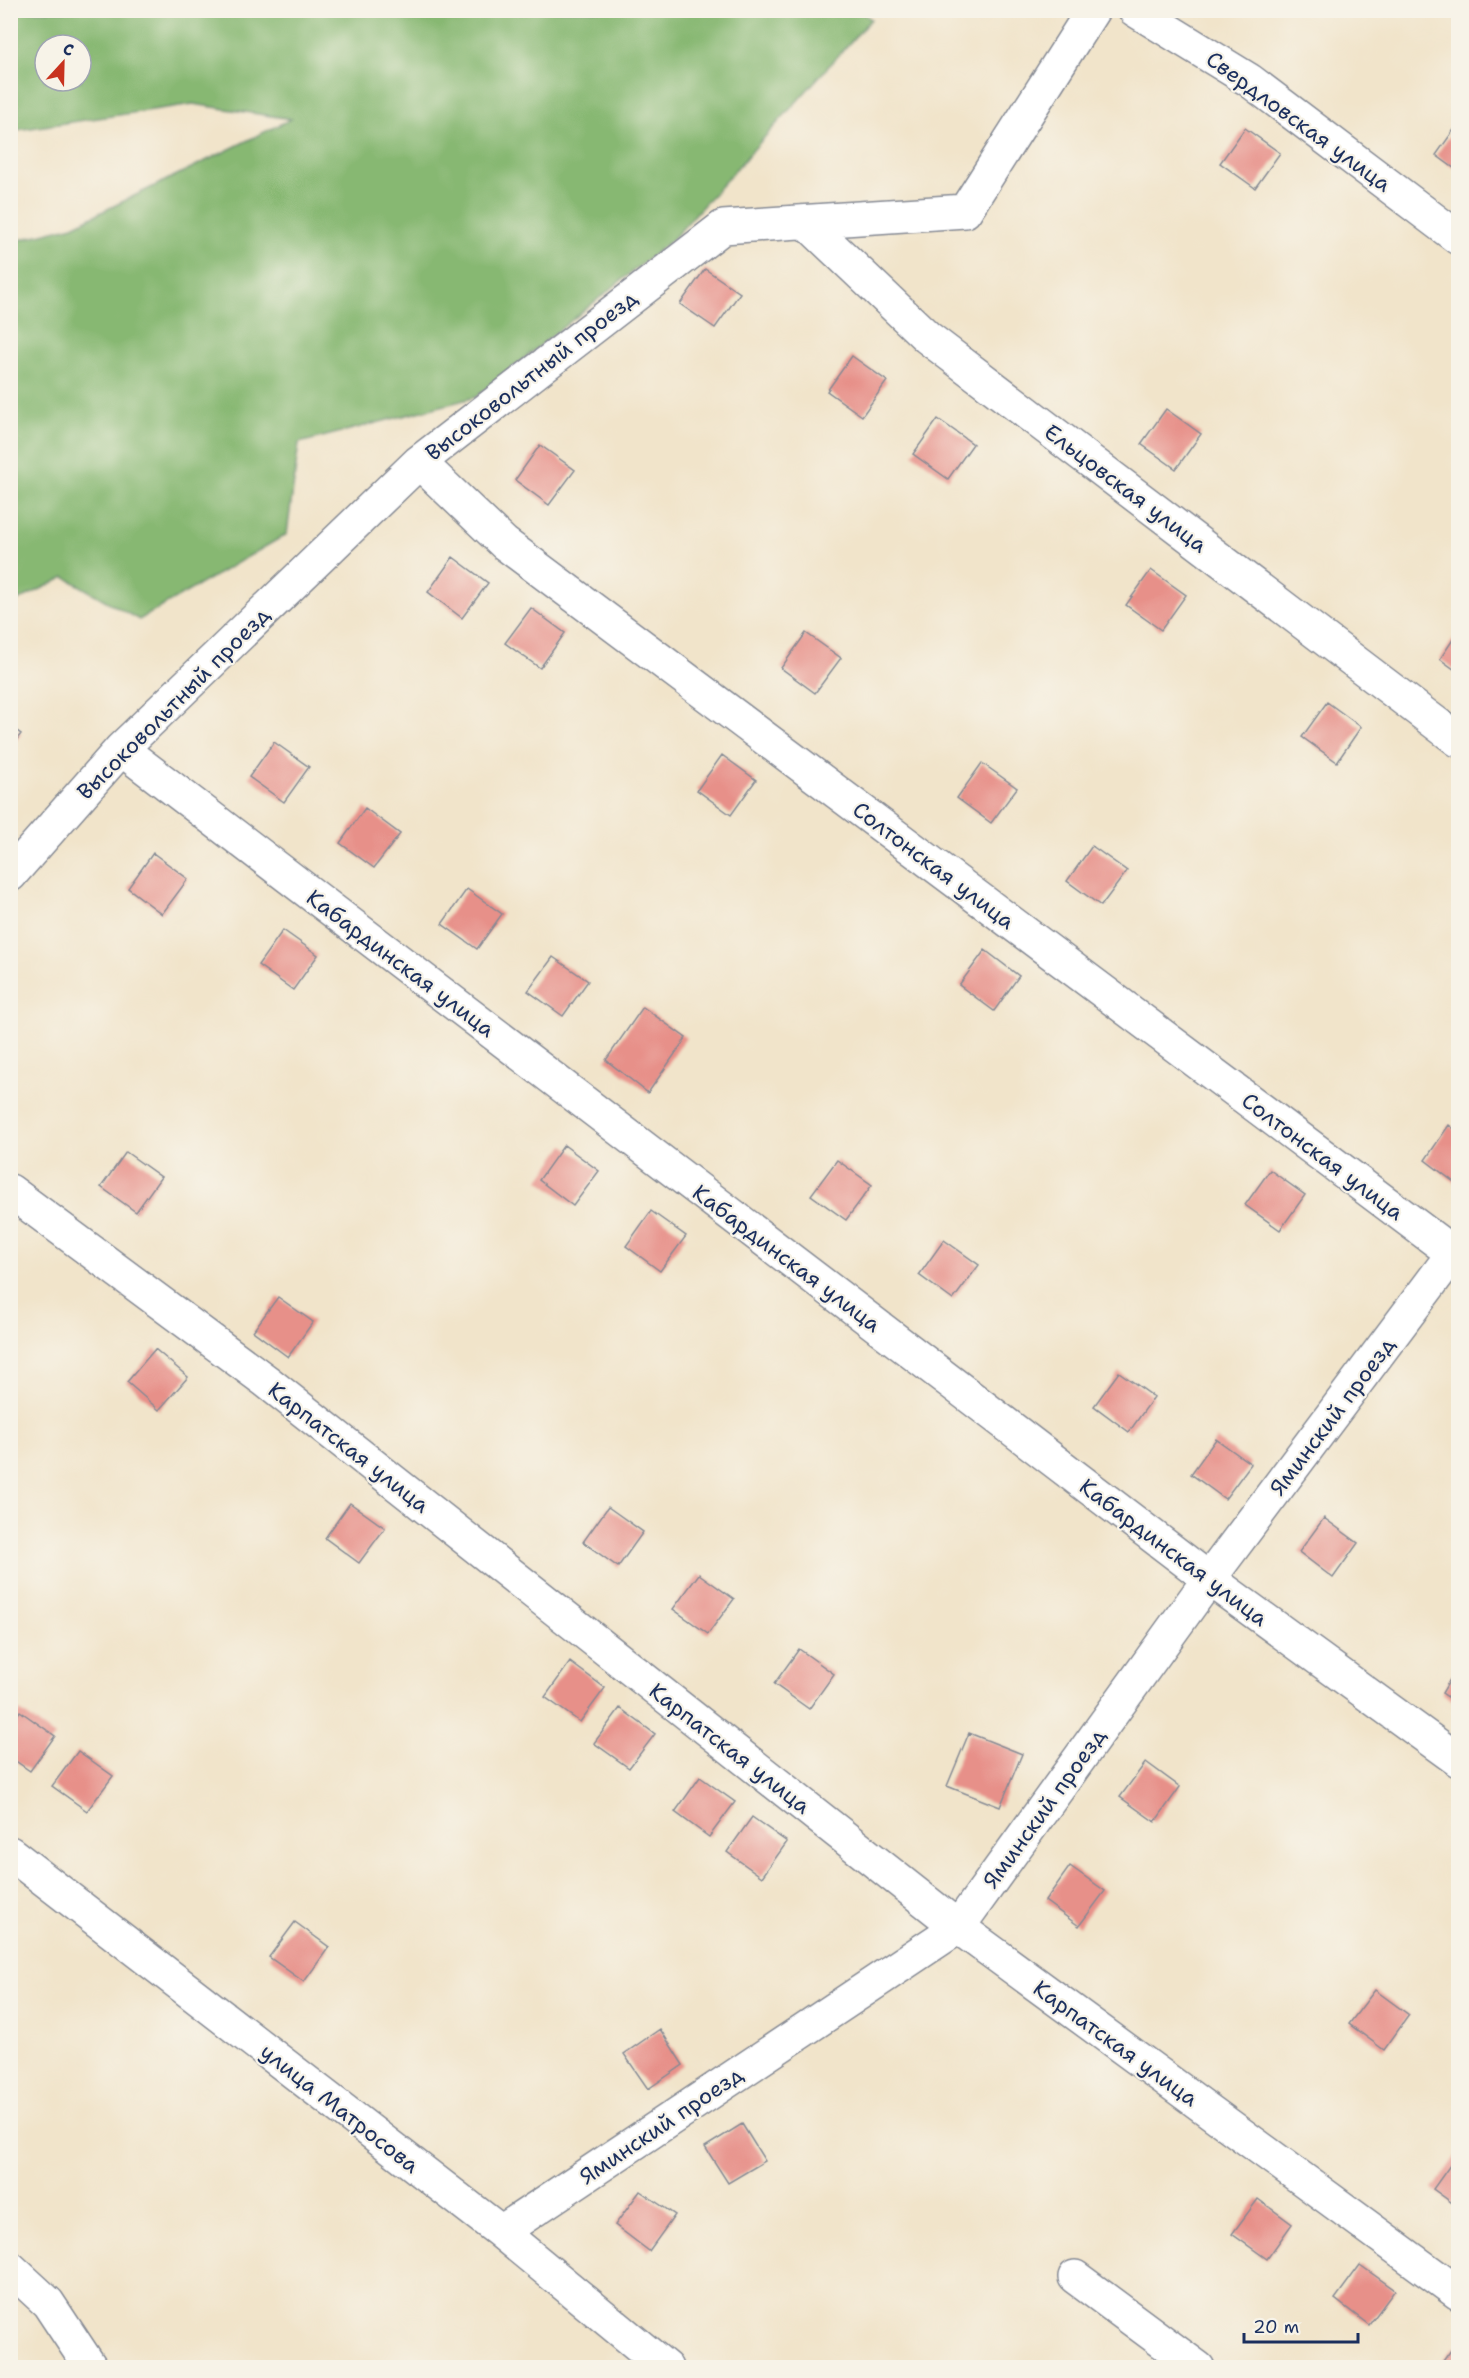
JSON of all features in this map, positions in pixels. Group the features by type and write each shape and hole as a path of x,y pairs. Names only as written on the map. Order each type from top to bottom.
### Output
{"street":[{"name":"Высоковольтный проезд","path":"10,875 121,749 419,462 723,227 965,211 1093,10"},
{"name":"Свердловская улица","path":"1135,10 1249,80 1458,238"},
{"name":"Ельцовская улица","path":"806,222 927,337 1458,740"},
{"name":"Солтонская улица","path":"419,462 504,543 1457,1252"},
{"name":"Кабардинская улица","path":"121,749 1209,1580 1458,1760"},
{"name":"Карпатская улица","path":"10,1191 266,1381 958,1927 1458,2294"},
{"name":"Яминский проезд","path":"501,2232 958,1927 1209,1580 1457,1252"},
{"name":"улица Матросова","path":"10,1853 501,2232 666,2367"},
{"path":"10,2256 48,2303 91,2367"},
{"path":"10,2268 48,2303"},
{"path":"1075,2277 1198,2367"}],"green space":[{"path":"859,10 871,19 673,239 476,397 299,443 287,534 139,620 65,577 11,604 11,242 73,226 291,119 193,104 11,131 11,11"}],"building":[{"path":"1458,124 1458,171 1436,155"},
{"path":"1245,128 1280,153 1255,188 1220,163"},
{"path":"705,269 740,293 715,328 680,304"},
{"path":"852,356 887,381 862,416 827,391"},
{"path":"1166,409 1201,434 1176,469 1141,444"},
{"path":"938,419 973,444 948,479 913,454"},
{"path":"540,445 575,470 549,505 515,480"},
{"path":"453,557 488,583 462,618 428,592"},
{"path":"1151,570 1186,595 1161,630 1126,605"},
{"path":"531,608 565,633 540,668 505,643"},
{"path":"1458,632 1458,672 1440,659"},
{"path":"806,633 841,658 815,693 781,668"},
{"path":"1327,702 1361,727 1337,762 1302,737"},
{"path":"10,726 21,734 10,748"},
{"path":"274,742 309,767 284,802 249,777"},
{"path":"722,755 756,780 731,815 697,790"},
{"path":"982,763 1017,788 991,823 957,798"},
{"path":"365,808 400,834 374,868 340,843"},
{"path":"1092,846 1127,871 1101,906 1067,881"},
{"path":"153,853 188,879 162,914 128,888"},
{"path":"467,889 502,914 477,949 442,924"},
{"path":"283,930 318,955 293,990 258,965"},
{"path":"985,950 1019,976 994,1011 959,985"},
{"path":"553,957 588,981 563,1016 528,991"},
{"path":"643,1007 686,1038 648,1093 606,1060"},
{"path":"1449,1125 1458,1132 1458,1185 1425,1160"},
{"path":"564,1145 599,1171 573,1206 539,1180"},
{"path":"126,1152 161,1177 136,1212 101,1187"},
{"path":"837,1160 872,1185 846,1220 811,1195"},
{"path":"1270,1170 1305,1195 1280,1230 1245,1205"},
{"path":"651,1211 686,1236 660,1271 626,1246"},
{"path":"944,1240 979,1265 953,1300 919,1275"},
{"path":"278,1297 313,1322 288,1357 253,1331"},
{"path":"155,1349 188,1377 159,1410 127,1382"},
{"path":"1119,1372 1154,1397 1129,1432 1094,1406"},
{"path":"1216,1439 1251,1464 1225,1499 1191,1474"},
{"path":"350,1503 385,1528 359,1563 325,1538"},
{"path":"608,1507 643,1532 618,1567 583,1542"},
{"path":"1324,1518 1358,1543 1333,1578 1299,1552"},
{"path":"699,1574 734,1599 708,1634 673,1609"},
{"path":"799,1649 834,1674 809,1709 774,1684"},
{"path":"570,1662 605,1688 580,1722 545,1697"},
{"path":"1458,1666 1458,1704 1442,1693"},
{"path":"620,1708 655,1734 629,1768 594,1743"},
{"path":"20,1711 55,1736 30,1771 10,1757 10,1725"},
{"path":"969,1733 1022,1754 1000,1807 947,1786"},
{"path":"78,1751 113,1776 87,1811 52,1786"},
{"path":"1146,1762 1180,1787 1155,1822 1120,1797"},
{"path":"700,1777 735,1802 709,1837 675,1812"},
{"path":"752,1817 787,1842 762,1877 727,1852"},
{"path":"1070,1866 1105,1891 1079,1926 1045,1901"},
{"path":"295,1922 329,1947 304,1982 269,1957"},
{"path":"1375,1990 1409,2015 1384,2050 1349,2024"},
{"path":"660,2029 683,2065 648,2089 624,2054"},
{"path":"742,2124 765,2161 728,2183 705,2147"},
{"path":"1458,2154 1458,2207 1433,2189"},
{"path":"640,2191 675,2215 649,2251 615,2225"},
{"path":"1258,2199 1292,2224 1267,2259 1232,2234"},
{"path":"1360,2265 1395,2290 1369,2325 1335,2299"},
{"path":"1454,2346 1458,2349 1458,2368 1438,2368"}]}
